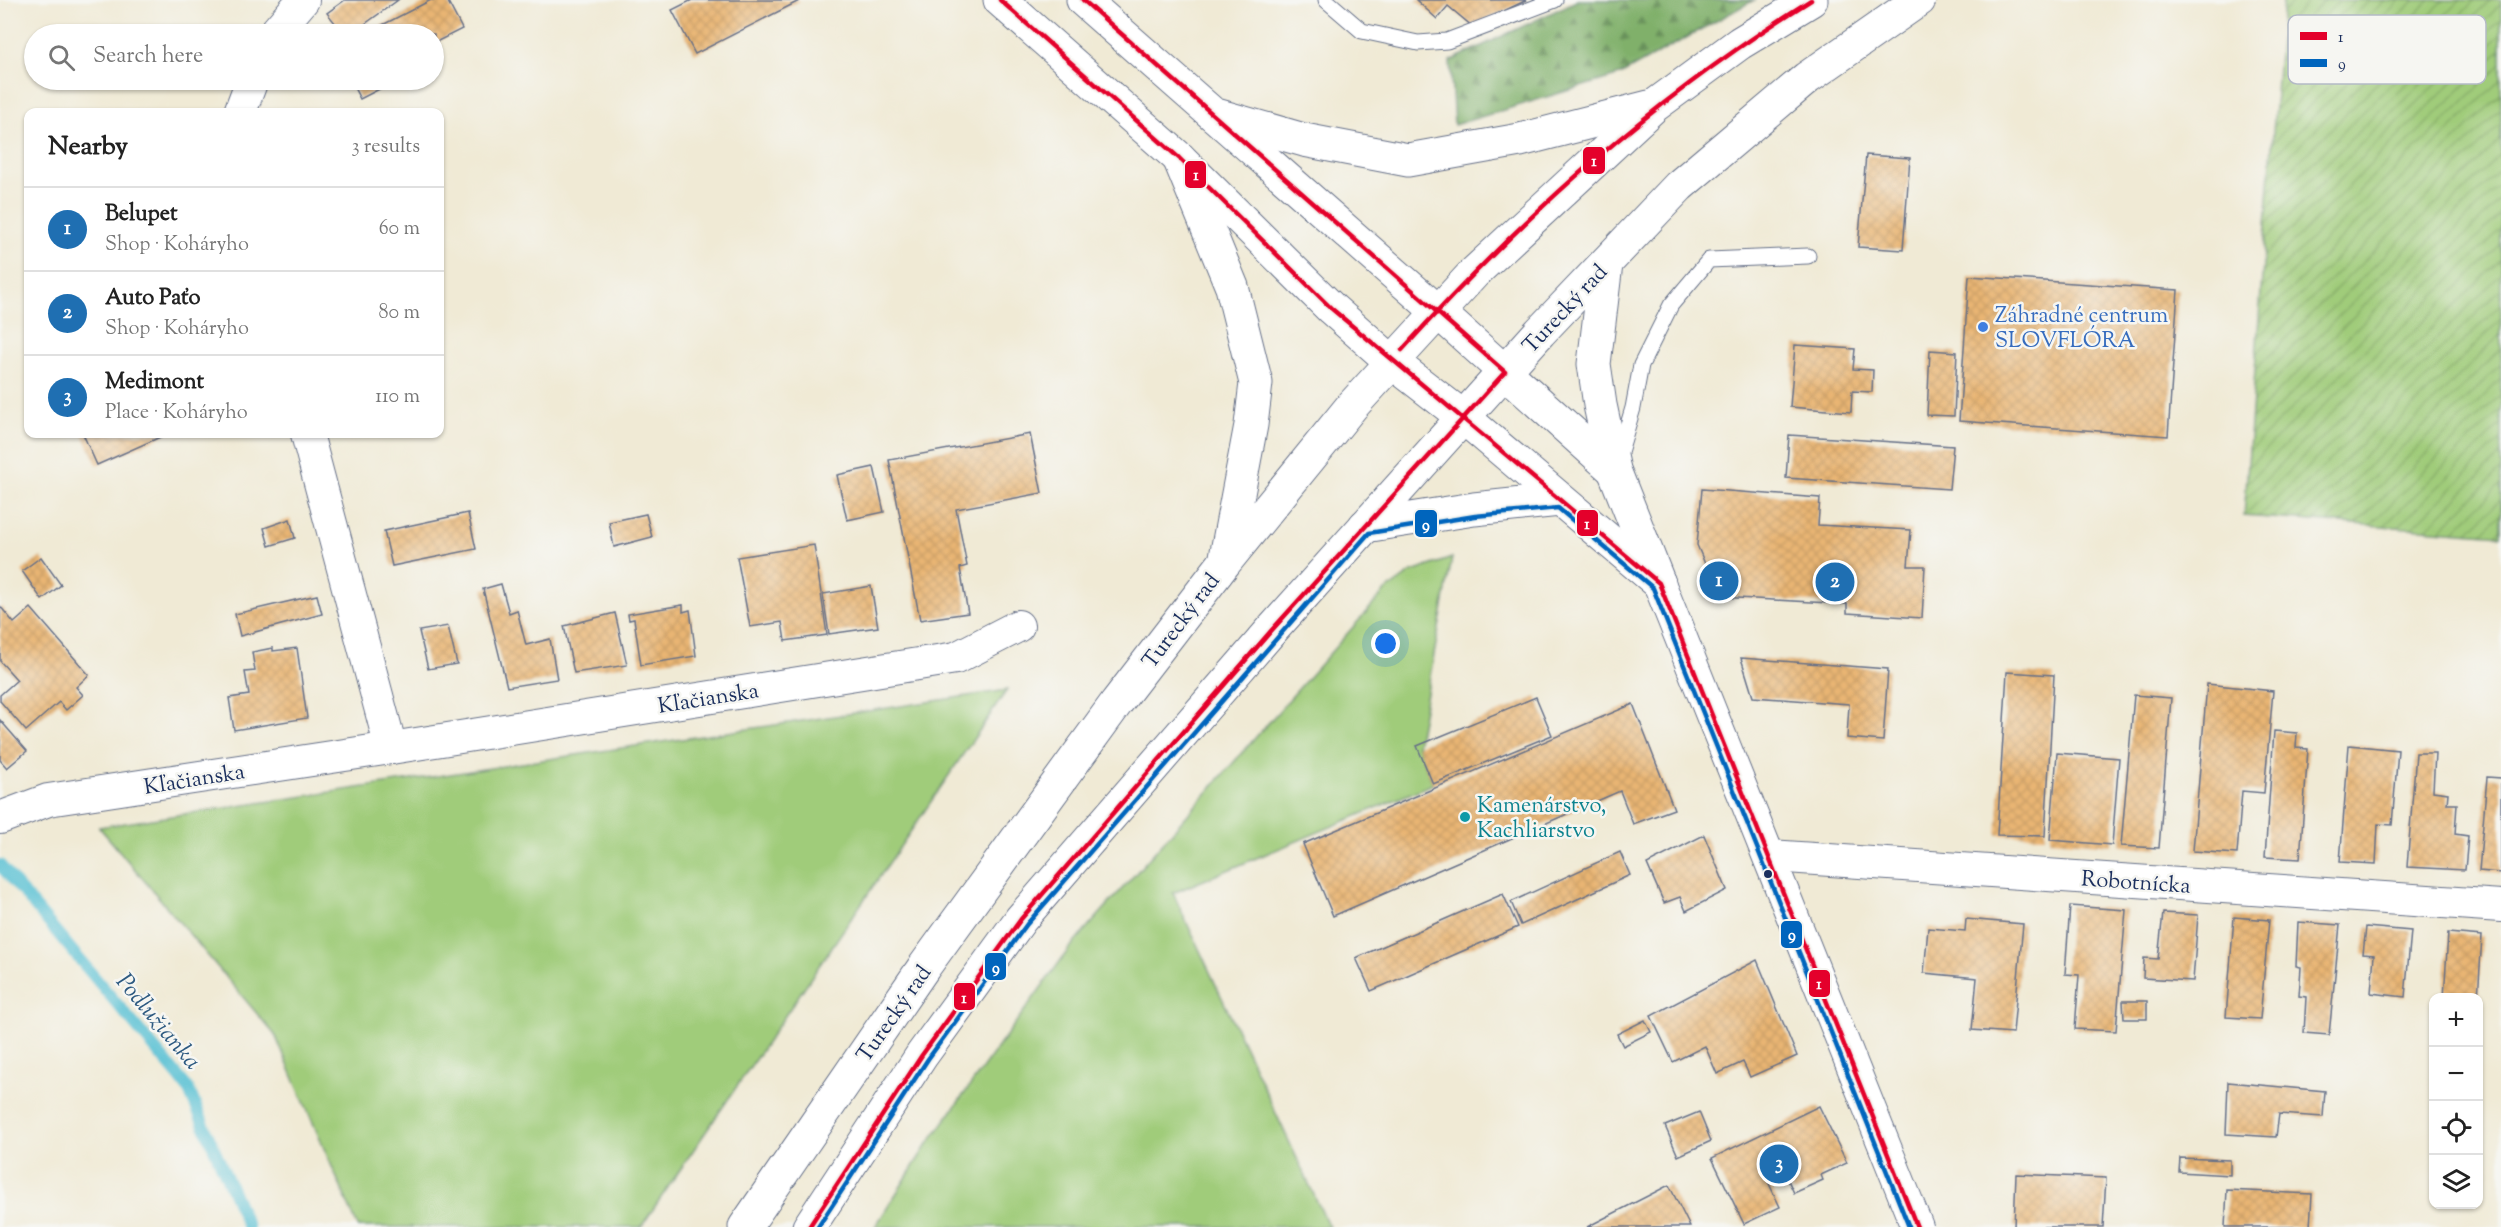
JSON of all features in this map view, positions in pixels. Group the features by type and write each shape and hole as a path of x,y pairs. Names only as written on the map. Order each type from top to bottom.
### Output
{"main road":[{"path":"1000,0 1179,158 1332,309 1392,362 1463,417 1659,583"},
{"path":"1083,0 1614,470"},
{"name":"Turecký rad","path":"745,1227 924,968 1117,702 1225,562 1352,406 1437,311 1537,213 1654,106 1740,43 1810,0"},
{"name":"Turecký rad","path":"809,1227 922,1055 1021,918 1463,417 1679,186 1807,78 1919,0"},
{"path":"1213,114 1304,140 1408,159 1520,140 1654,106"},
{"path":"1179,158 1232,287 1256,383 1251,424 1225,562"},
{"path":"1606,264 1594,364 1614,470 1659,583"},
{"path":"1365,526 1474,509 1560,500"}],"street":[{"path":"283,24 303,0"},
{"path":"242,108 248,90"},
{"path":"308,438 391,748"},
{"path":"1659,583 1917,1227"},
{"name":"Kľačianska","path":"0,818 48,800 956,658 1018,626"},
{"name":"Robotnícka","path":"1770,856 2501,906"}],"lane":[{"path":"1326,0 1362,31 1418,43 1447,41 1555,0"},
{"path":"1614,470 1633,408 1641,365 1671,305 1708,260 1808,256"}],"green space":[{"path":"1578,0 1754,0 1620,75 1454,125 1450,61"},
{"path":"2283,0 2501,0 2501,535 2244,516"},
{"path":"1452,558 1417,746 1433,784 1173,893 1329,1227 875,1227 925,1148 1069,949 1384,592 1412,572"},
{"path":"1007,690 641,1227 358,1227 275,1035 99,827"}],"building":[{"path":"345,0 398,0 365,24 336,24 327,13"},
{"path":"431,0 447,0 462,29 444,38 444,24 384,24"},
{"path":"692,0 801,0 695,54 672,10"},
{"path":"1416,0 1527,0 1472,26 1448,6 1437,19"},
{"path":"355,90 378,90 360,99"},
{"path":"1866,155 1910,158 1903,250 1858,247"},
{"path":"1969,276 2178,290 2168,436 1959,421"},
{"path":"1795,345 1855,349 1853,369 1873,370 1872,392 1852,391 1851,412 1790,407"},
{"path":"1930,350 1957,352 1954,416 1927,415"},
{"path":"1030,434 1042,493 956,509 967,566 960,568 968,613 920,620 889,460"},
{"path":"1789,435 1953,446 1949,489 1786,478"},
{"path":"85,438 158,438 97,465"},
{"path":"874,467 884,512 847,520 837,475"},
{"path":"1702,489 1820,498 1818,525 1911,530 1908,566 1925,566 1922,618 1847,613 1847,604 1719,597 1697,545"},
{"path":"468,513 476,549 392,566 384,531"},
{"path":"646,514 652,537 614,547 609,522"},
{"path":"290,519 295,538 269,546 264,528"},
{"path":"814,545 827,635 785,641 782,622 750,627 737,557"},
{"path":"41,557 61,585 42,600 22,571"},
{"path":"501,584 509,613 517,610 526,645 550,639 557,679 507,687 483,589"},
{"path":"871,586 878,627 829,634 823,594"},
{"path":"317,595 322,614 240,636 235,614"},
{"path":"683,605 683,612 690,610 696,656 641,665 634,619 629,620 628,614"},
{"path":"0,606 14,623 31,608 89,675 76,687 83,695 66,710 59,702 26,731 0,701 0,695 17,680 0,661"},
{"path":"615,613 627,665 574,673 564,626"},
{"path":"448,626 457,664 428,669 419,631"},
{"path":"273,648 273,651 297,648 307,718 234,730 229,698 249,695 245,672 255,671 252,652"},
{"path":"1741,658 1888,669 1883,741 1847,738 1849,704 1753,697"},
{"path":"2007,672 2054,675 2045,836 1997,835"},
{"path":"2207,684 2273,691 2264,793 2242,791 2237,854 2193,851"},
{"path":"2134,695 2171,698 2159,848 2121,846"},
{"path":"1536,697 1552,735 1433,784 1417,746"},
{"name":"Kamenárstvo, Kachliarstvo","path":"1633,704 1674,809 1633,824 1620,791 1333,916 1303,844"},
{"path":"0,720 27,751 7,768 0,760"},
{"path":"2274,731 2297,733 2296,748 2308,749 2300,859 2265,857"},
{"path":"2349,745 2398,750 2392,825 2378,824 2376,864 2340,862"},
{"path":"2057,753 2119,758 2112,845 2050,840"},
{"path":"2416,753 2435,753 2433,791 2448,793 2447,804 2457,804 2455,834 2468,836 2465,870 2407,867"},
{"path":"2487,777 2501,778 2501,873 2479,871"},
{"path":"1704,835 1727,890 1686,911 1680,897 1664,903 1647,864"},
{"path":"1620,852 1630,875 1521,925 1511,902"},
{"path":"1503,894 1518,927 1371,991 1356,958"},
{"path":"2070,906 2126,910 2116,1031 2075,1029 2079,975 2065,974"},
{"path":"2163,913 2198,915 2193,981 2143,978 2144,958 2158,959"},
{"path":"2234,917 2269,920 2260,1019 2226,1017"},
{"path":"1966,919 2023,924 2013,1033 1972,1030 1977,978 1924,973 1928,928 1965,931"},
{"path":"2298,922 2340,925 2329,1035 2304,1033 2306,997 2299,996 2301,967 2296,966"},
{"path":"2366,927 2411,931 2405,997 2371,993 2374,955 2363,954"},
{"path":"2448,933 2482,936 2478,993 2444,993"},
{"path":"1757,960 1797,1056 1750,1077 1743,1062 1717,1074 1705,1046 1673,1062 1651,1016"},
{"path":"2123,1001 2147,1001 2147,1019 2124,1019"},
{"path":"1645,1020 1651,1032 1623,1046 1617,1034"},
{"path":"2228,1082 2325,1091 2323,1117 2279,1114 2276,1137 2226,1134"},
{"path":"1819,1106 1847,1163 1821,1175 1823,1180 1794,1193 1781,1165 1764,1173 1780,1207 1744,1224 1712,1158"},
{"path":"1699,1112 1711,1141 1678,1156 1665,1126"},
{"path":"2180,1158 2230,1160 2230,1175 2179,1172"},
{"path":"2016,1174 2106,1178 2103,1227 2014,1227"},
{"path":"1669,1185 1690,1227 1587,1227"},
{"path":"2227,1190 2312,1194 2310,1227 2225,1227"}],"waterway":[{"name":"Podlužianka","path":"0,865 188,1088 248,1227"}],"transit line":[{"name":"1","path":"1000,0 1179,158 1332,309 1659,583 1917,1227"},
{"name":"1","path":"809,1227 922,1055 1021,919 1271,631 1505,372 1083,0"},
{"name":"1","path":"1402,350 1496,251 1594,160 1698,77 1811,0"},
{"name":"9","path":"818,1227 928,1059 1027,924 1369,533 1475,516 1558,508 1653,588 1909,1227"}],"place":[{"name":"Záhradné centrum SLOVFLÓRA","path":"1983,327"},
{"name":"Belupet","path":"1719,581"},
{"name":"Auto Paťo","path":"1835,582"},
{"name":"Kamenárstvo, Kachliarstvo","path":"1465,817"},
{"name":"Medimont","path":"1779,1164"}]}
